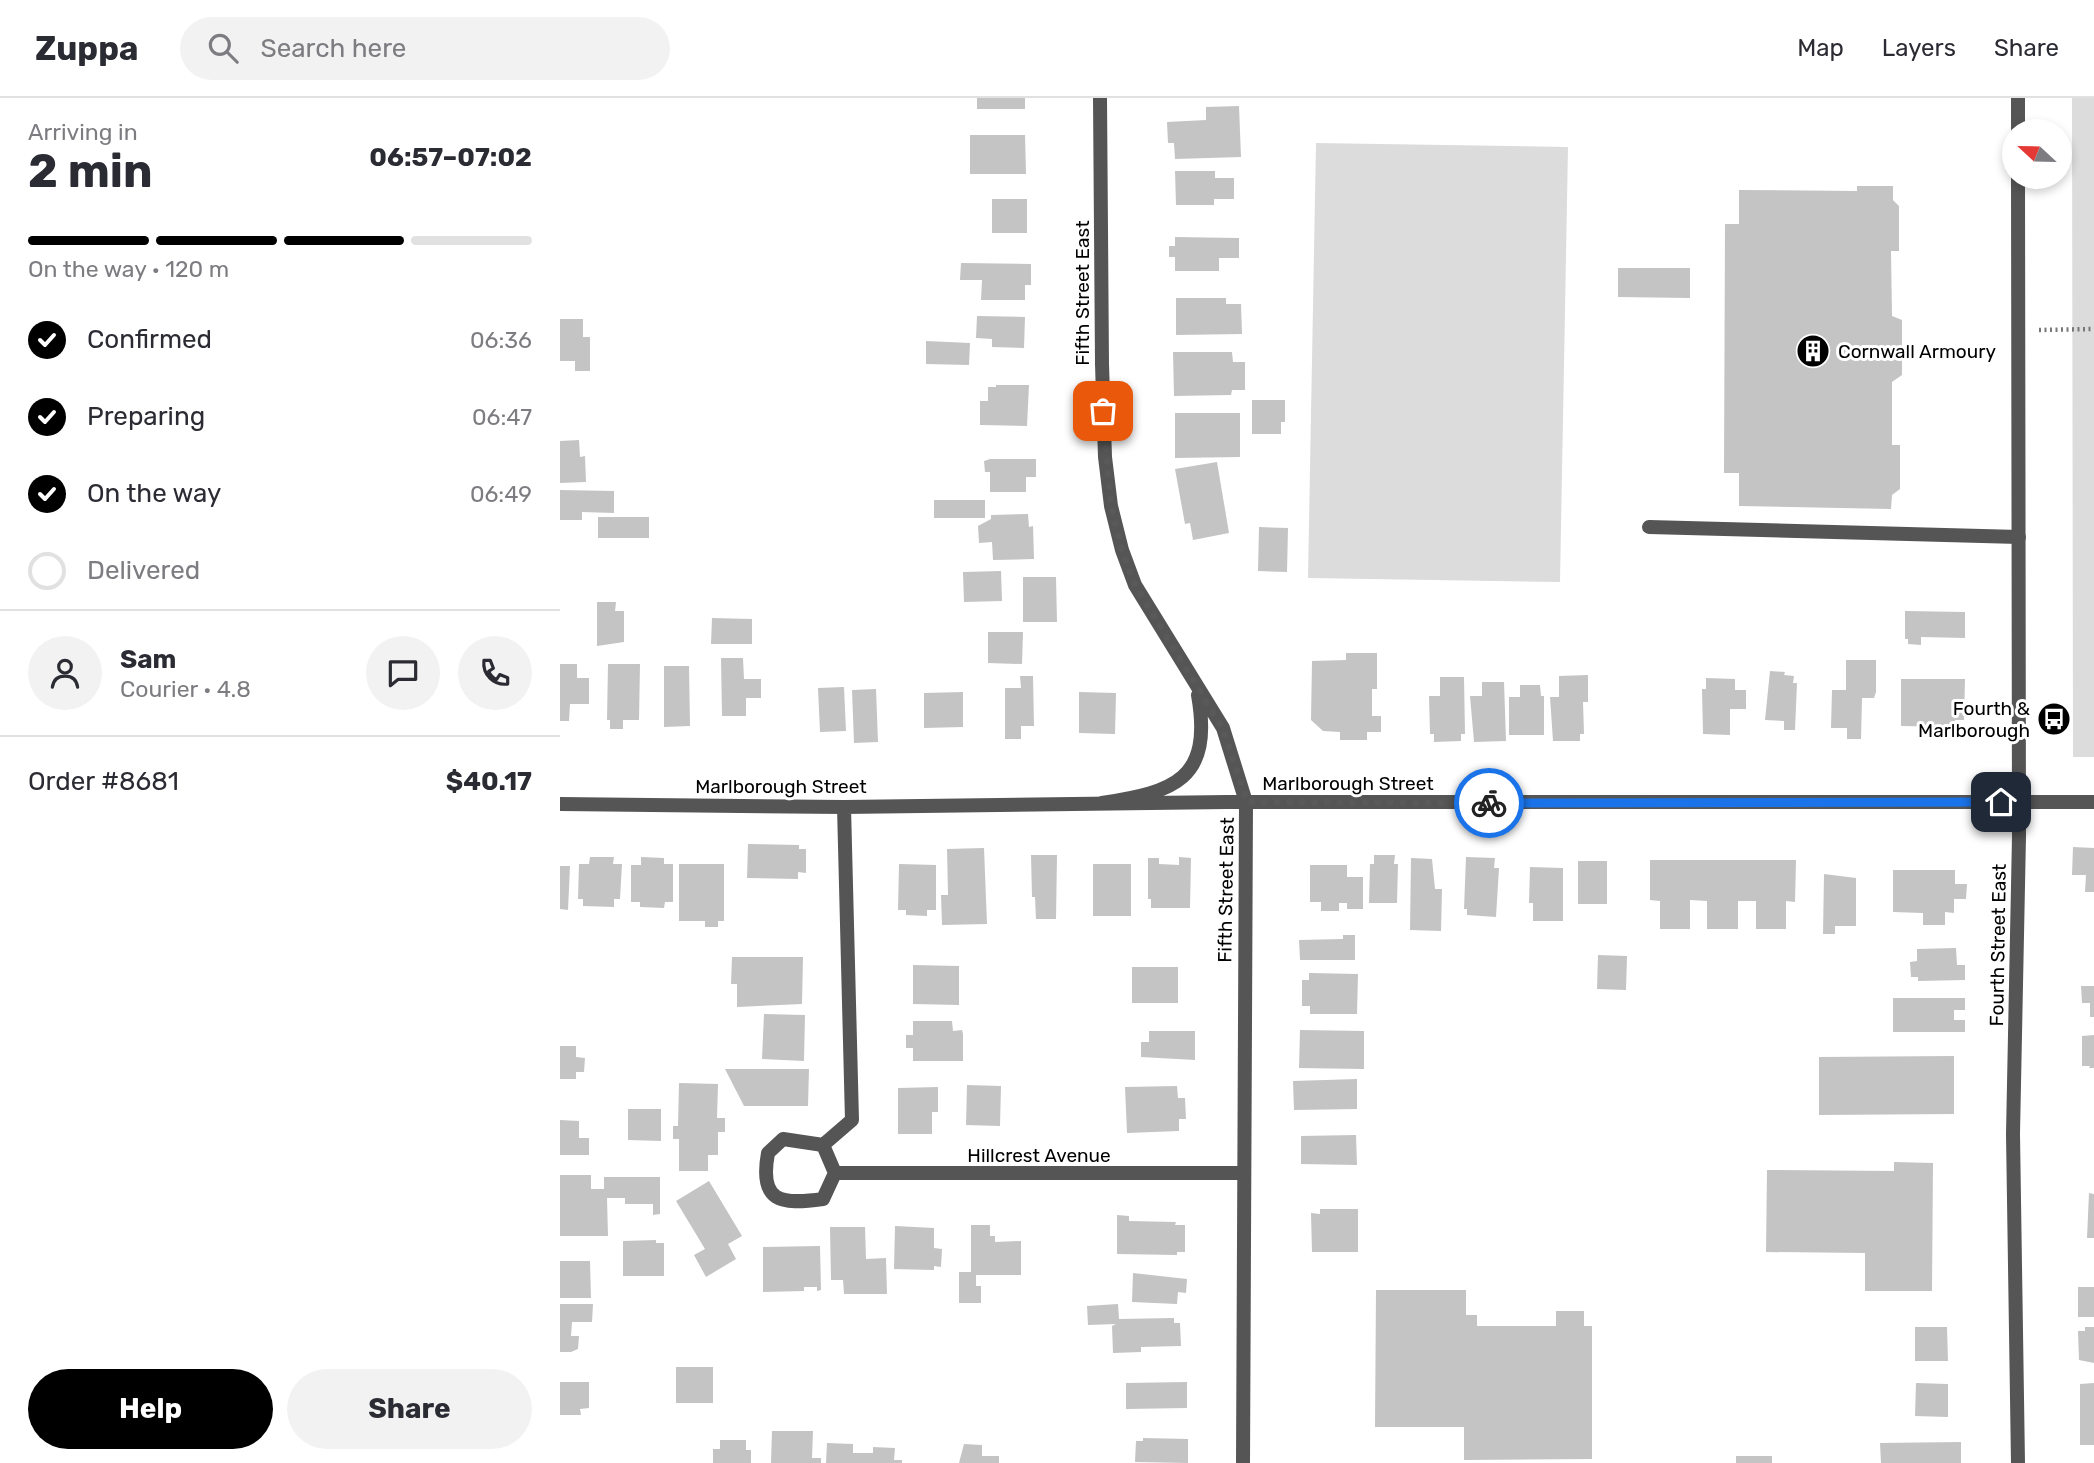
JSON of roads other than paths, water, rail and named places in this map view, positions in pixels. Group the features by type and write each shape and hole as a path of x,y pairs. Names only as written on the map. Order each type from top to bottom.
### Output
{"street":[{"name":"Fifth Street East","path":"1100,98 1102,364 1105,457 1111,506 1122,550 1135,585 1223,729 1247,802 1243,1463"},
{"path":"2018,98 2018,119"},
{"name":"Fourth Street East","path":"2018,189 2019,802 2013,1134 2018,1463"},
{"path":"1649,527 2019,537"},
{"path":"1102,803 1152,795 1179,781 1197,754 1202,724 1197,690"},
{"name":"Marlborough Street","path":"560,804 844,807 1247,802 2094,802"},
{"path":"823,1145 835,1173 823,1199 790,1204 772,1194 763,1179 768,1153 783,1139 823,1145 852,1120 844,807"},
{"name":"Hillcrest Avenue","path":"835,1173 1244,1173"}],"place":[{"name":"Cornwall Armoury","path":"1813,351"},
{"name":"Fourth & Marlborough","path":"2054,719"}]}
